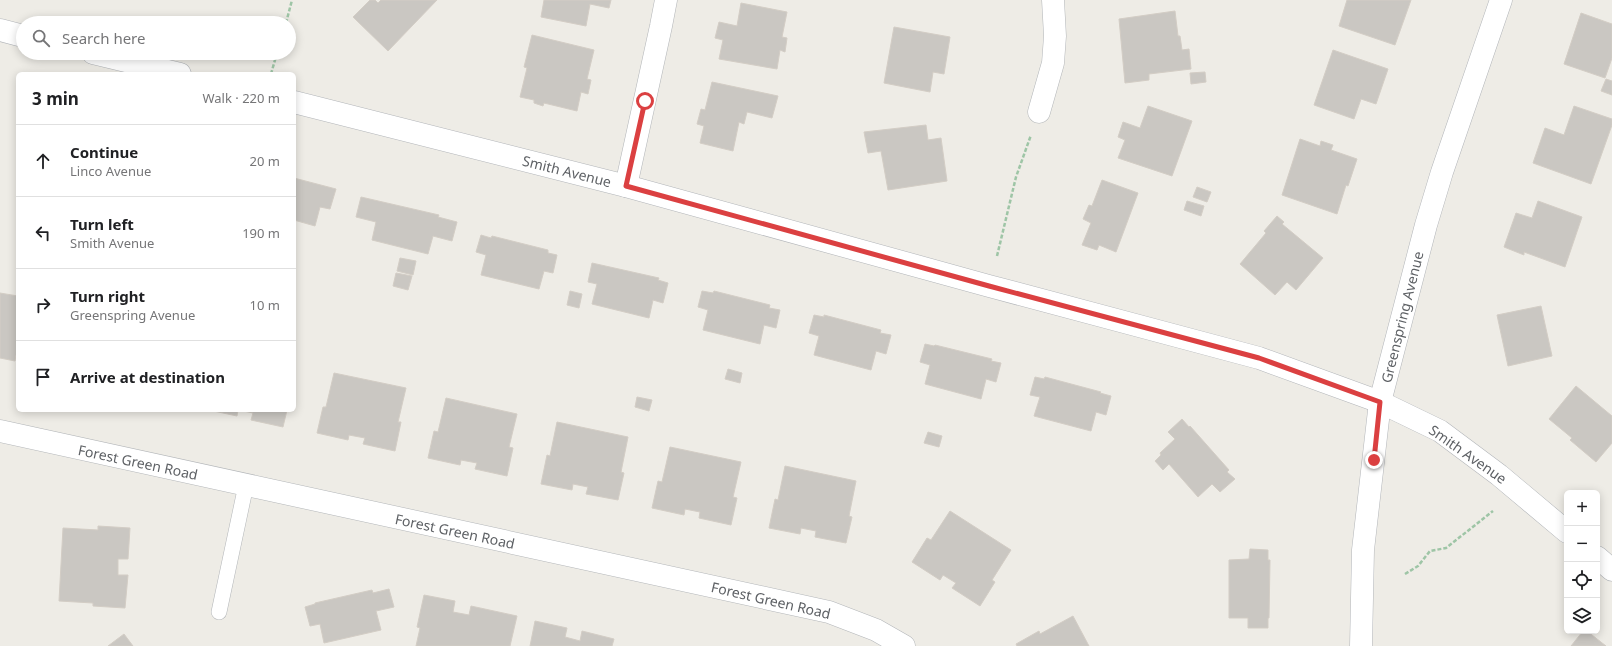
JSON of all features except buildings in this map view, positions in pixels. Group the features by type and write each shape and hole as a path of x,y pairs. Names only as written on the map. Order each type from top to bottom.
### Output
{"main road":[{"path":"626,186 666,0"},
{"path":"1039,112 1053,63 1055,36 1053,0"},
{"name":"Greenspring Avenue","path":"1361,646 1363,550 1380,402 1426,225 1442,172 1501,0"},
{"path":"0,30 16,34"},
{"path":"122,60 172,72"},
{"name":"Smith Avenue","path":"296,103 626,186 974,282 1259,358 1380,402 1440,431 1499,475 1564,529"},
{"name":"Forest Green Road","path":"0,432 829,612 876,630 904,646"},
{"path":"1600,560 1612,570"}],"lane":[{"path":"219,612 246,485"}],"path":[{"path":"288,16 292,0"},
{"path":"272,72 275,60"},
{"path":"997,256 1016,177 1039,112"},
{"path":"1405,574 1418,566 1430,551 1446,548 1493,512"}],"route":[{"path":"645,101 626,186 989,286 1259,358 1380,402 1374,460"}]}
